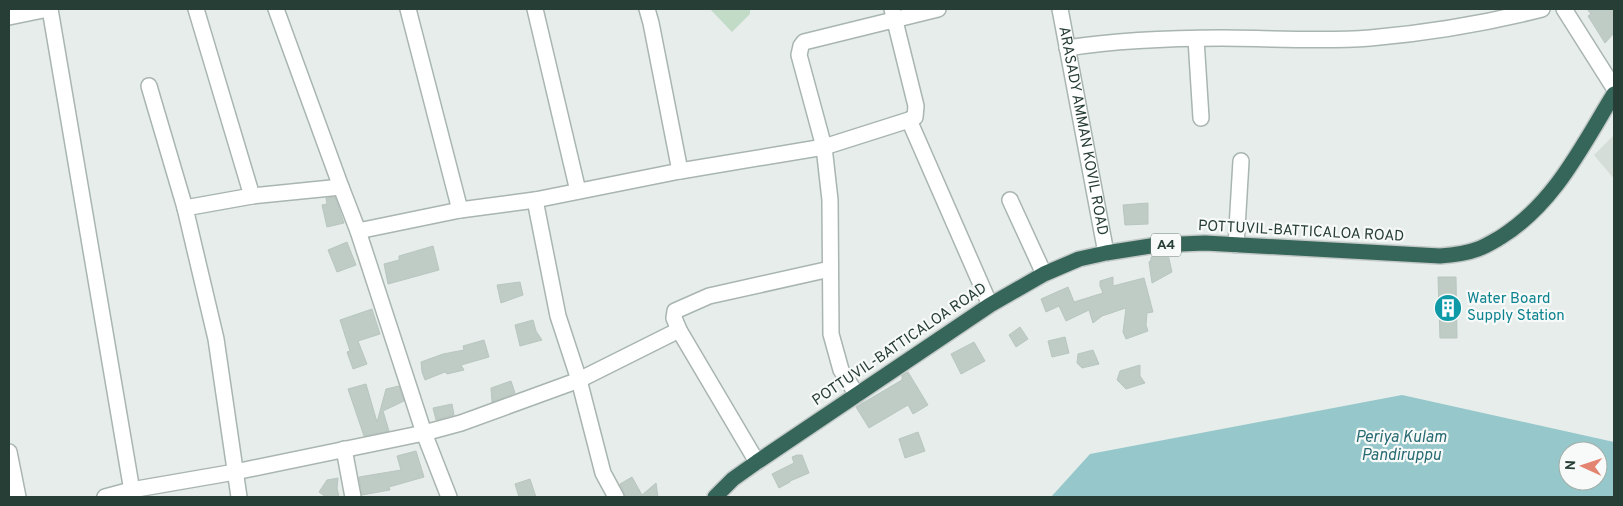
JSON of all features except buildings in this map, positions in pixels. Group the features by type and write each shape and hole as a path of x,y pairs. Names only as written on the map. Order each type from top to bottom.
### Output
{"highway":[{"name":"POTTUVIL-BATTICALOA ROAD","path":"715,497 733,479 757,462 990,305 1044,274 1079,259 1157,245 1205,243 1440,256 1466,253 1480,249 1507,233 1544,200 1558,184 1614,94"}],"street":[{"path":"9,17 49,9 132,494"},
{"path":"196,9 252,196"},
{"path":"276,9 358,231 424,433 449,497"},
{"path":"408,9 460,210"},
{"path":"535,9 578,191"},
{"path":"647,9 680,171"},
{"path":"857,395 842,370 831,334 830,200 824,147 799,55 804,42 893,14 938,9"},
{"name":"ARASADY AMMAN KOVIL ROAD","path":"1060,9 1106,253"},
{"path":"1067,48 1109,42 1196,39 1295,40 1370,38 1453,27 1542,9"},
{"path":"1564,9 1614,88"},
{"path":"358,231 460,210 536,200 680,171 824,147 909,120 915,117 916,106 893,14"},
{"path":"1196,39 1201,118"},
{"path":"149,86 185,208 216,339 239,497"},
{"path":"909,120 990,305"},
{"path":"1236,245 1241,161"},
{"path":"185,208 252,196 341,187"},
{"path":"536,200 558,316 579,380 603,472 616,497"},
{"path":"1010,200 1044,274"},
{"path":"757,462 680,330 674,318 675,311 709,296 830,269"},
{"path":"105,497 132,494 424,433 461,423 579,380 680,330"},
{"path":"344,449 353,497"},
{"path":"9,452 18,497"}],"shaded area":[{"path":"1614,135 1614,179 1594,155"}],"green space":[{"path":"710,9 750,9 750,14 732,32"}],"water":[{"name":"Periya Kulam Pandiruppu","path":"1402,395 1614,442 1614,497 1051,497 1090,454"}],"place":[{"name":"Water Board Supply Station","path":"1448,308"}]}
